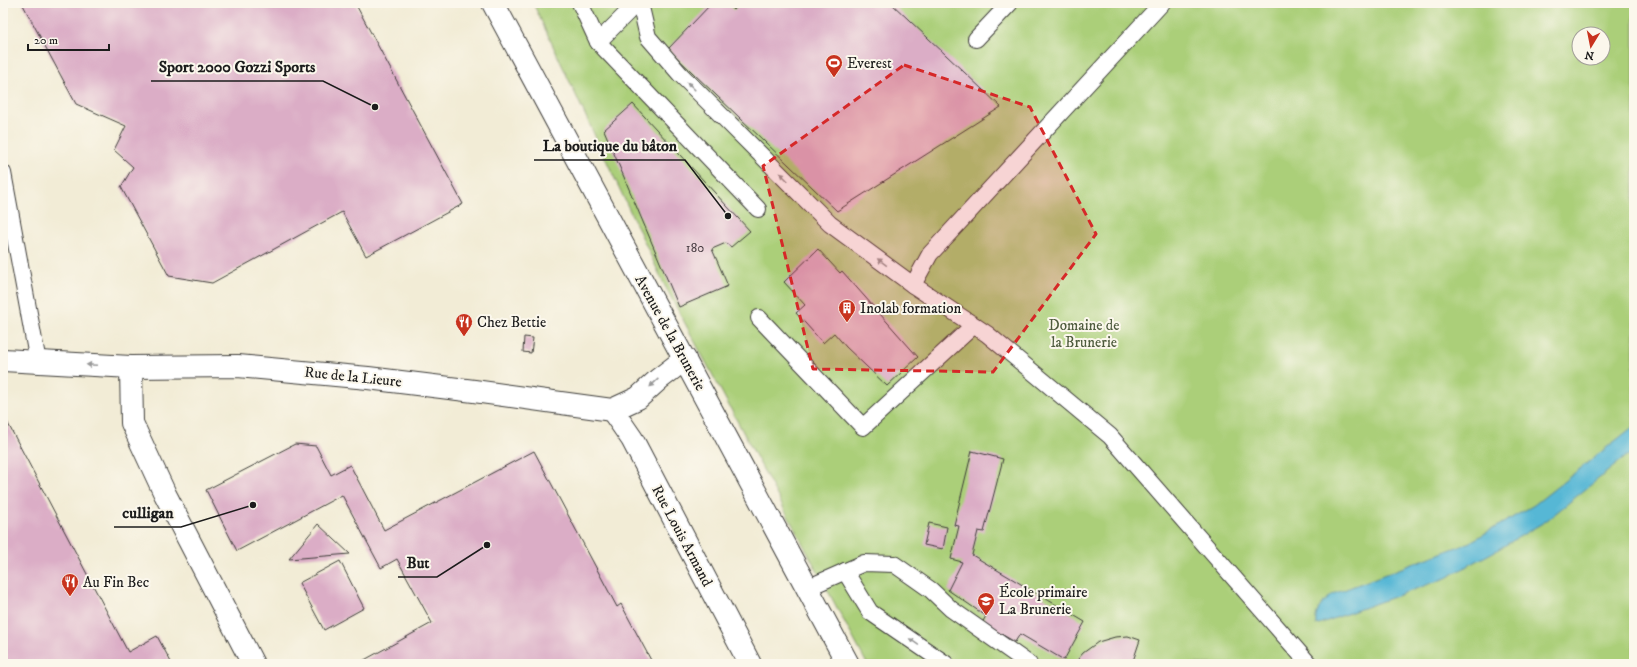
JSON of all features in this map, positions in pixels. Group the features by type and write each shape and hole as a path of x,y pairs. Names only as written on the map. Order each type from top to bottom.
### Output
{"street":[{"name":"Avenue de la Brunerie","path":"493,3 848,664"},
{"path":"612,410 638,398 659,379 685,359"},
{"name":"Rue de la Lieure","path":"3,360 131,367 238,366 368,378 612,410"},
{"path":"131,367 132,423 165,494 253,664"},
{"name":"Rue Louis Armand","path":"612,410 632,439 750,664"}],"lane":[{"path":"580,3 598,42 758,209"},
{"path":"598,42 637,3"},
{"path":"640,3 648,37 680,74 830,224 913,285 987,334 1110,436 1309,664"},
{"path":"976,39 1010,3"},
{"path":"913,285 930,254 1162,3"},
{"path":"3,173 38,362"},
{"path":"759,318 863,428 974,325"},
{"path":"807,588 864,563 894,564 931,590 951,608 1029,664"},
{"path":"845,571 870,612 946,664"}],"highlighted area":[{"path":"904,65 1030,107 1096,234 993,372 813,369 763,166"}],"green space":[{"name":"Domaine de la Brunerie","path":"533,3 1634,3 1634,664 867,664 664,284"}],"water":[{"path":"1634,426 1634,455 1628,455 1546,521 1446,578 1316,625 1316,615 1318,611 1322,604 1333,594 1470,542 1534,505"}],"building":[{"path":"22,3 340,3 343,6 355,3 463,204 366,256 342,212 212,283 169,276 121,187 133,167 114,150 126,126 76,104"},
{"name":"Everest","path":"712,3 727,3 734,10 740,3 891,3 1001,107 837,211 668,49"},
{"path":"633,104 750,231 731,247 726,243 712,249 728,286 679,307 604,130"},
{"name":"Inolab formation","path":"818,249 840,273 842,271 918,357 887,386 846,347 834,333 823,343 796,313 805,305 784,282"},
{"path":"524,337 533,338 531,353 523,352"},
{"path":"5,418 128,652 157,636 172,664 3,664 3,419"},
{"path":"295,444 316,446 331,475 350,465 384,530 534,451 617,607 621,604 653,664 357,664 432,623 397,559 381,568 342,495 237,551 206,490"},
{"path":"972,451 1003,459 984,532 978,531 972,555 1085,622 1064,660 1020,634 1015,642 982,623 986,616 948,590 962,562 951,559 959,526 954,525"},
{"path":"929,523 947,527 943,549 924,545"},
{"path":"318,524 350,554 289,559"},
{"path":"340,561 364,608 324,630 299,583"},
{"path":"1128,636 1140,640 1132,664 1074,664 1083,653 1098,642 1115,637"}],"place":[{"name":"Everest","path":"834,78"},
{"name":"Sport 2000 Gozzi Sports","path":"375,107"},
{"name":"La boutique du bâton","path":"728,216"},
{"name":"Inolab formation","path":"847,323"},
{"name":"Chez Bettie","path":"464,337"},
{"name":"culligan","path":"253,505"},
{"name":"But","path":"487,545"},
{"name":"Au Fin Bec","path":"70,597"},
{"name":"École primaire La Brunerie","path":"986,616"}]}
